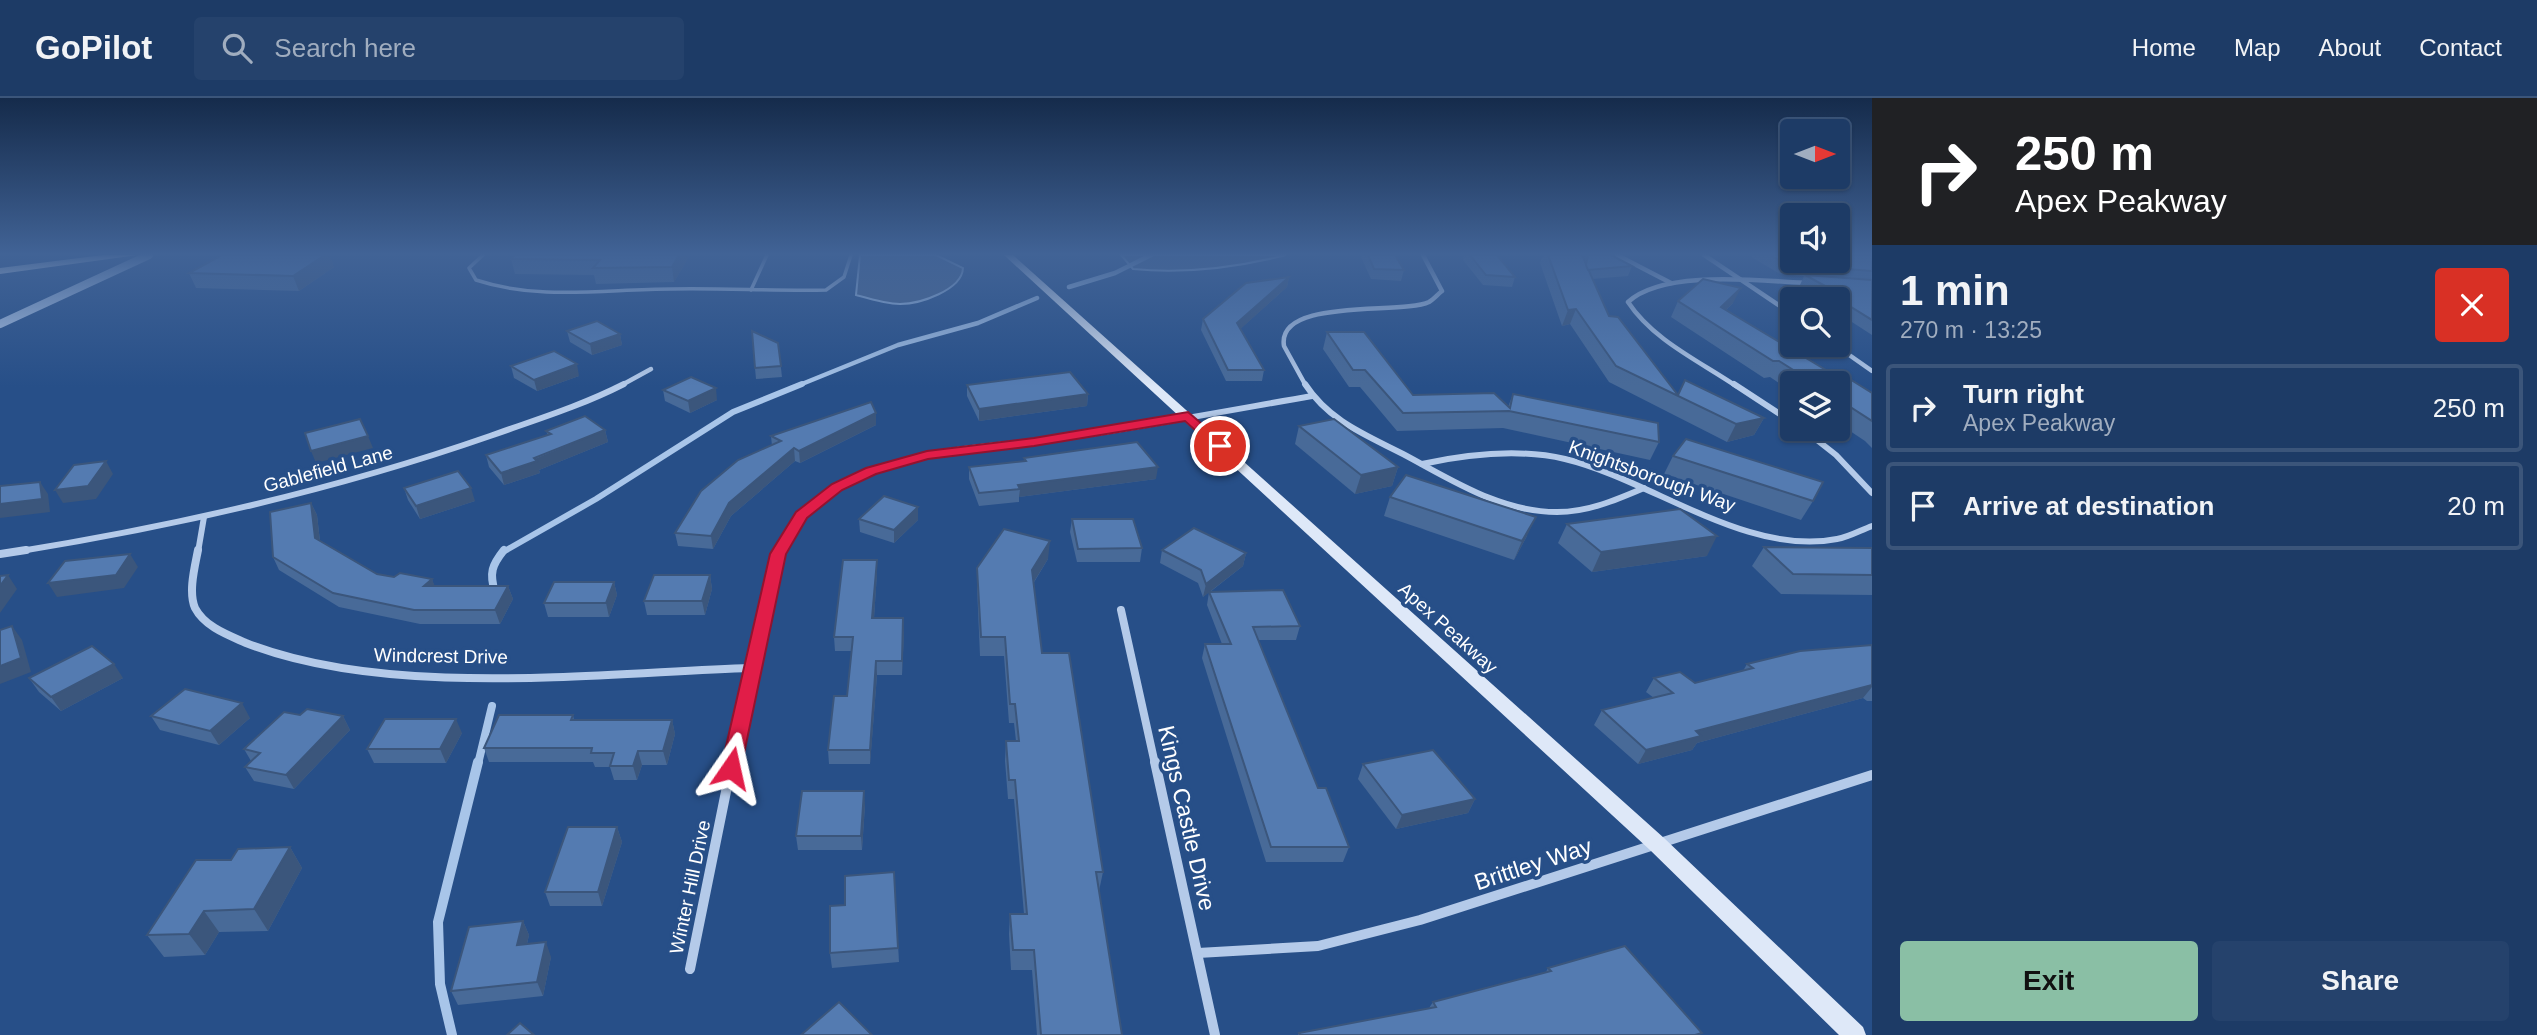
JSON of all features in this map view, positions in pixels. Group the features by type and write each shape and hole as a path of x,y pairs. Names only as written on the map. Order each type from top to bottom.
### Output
{"main road":[{"name":"Apex Peakway","path":"1056,299 1657,844 1855,1035"}],"street":[{"path":"0,324 55,299"},
{"path":"1436,299 1408,306 1325,313 1295,322 1286,331 1283,341 1286,351 1312,396 1351,427 1489,499 1543,511 1593,509 1644,488"},
{"path":"1629,299 1630,307 1657,334 1780,414"},
{"path":"1850,356 1872,371"},
{"name":"Gablefield Lane","path":"0,554 205,517 328,488 422,460 626,385 651,369"},
{"name":"Winter Hill Drive","path":"690,969 751,668 778,554 785,537 802,516 837,487 871,471 919,456 1070,436 1312,396"},
{"path":"1818,441 1844,461 1872,494"},
{"name":"Knightsborough Way","path":"1421,464 1486,454 1551,456 1588,465 1756,531 1789,539 1817,541 1845,538 1872,526"},
{"name":"Windcrest Drive","path":"205,517 194,588 195,607 206,622 232,638 271,651 337,666 405,675 751,668"},
{"name":"Kings Castle Drive","path":"1121,610 1215,1035"},
{"name":"Brittley Way","path":"1198,953 1255,952 1329,943 1420,920 1872,775"}],"water":[{"path":"870,299 925,299 900,304"}],"building":[{"path":"1227,299 1264,299 1237,323 1264,370 1228,370 1203,319"},
{"path":"1564,299 1601,299 1609,316 1618,317 1678,395 1685,380 1764,418 1736,424 1616,366 1576,309 1568,310"},
{"path":"1681,299 1730,299 1721,307 1780,342 1780,357 1804,357 1828,371 1795,371 1779,361 1773,361 1678,301"},
{"path":"1850,299 1872,299 1872,320 1850,306"},
{"path":"597,321 620,334 590,344 567,331"},
{"path":"752,331 778,343 781,366 755,368"},
{"path":"1327,332 1364,332 1413,395 1494,393 1510,408 1513,394 1658,423 1659,442 1509,411 1403,413 1365,370 1353,370"},
{"path":"554,351 577,364 534,380 511,366"},
{"path":"1070,372 1088,394 979,409 967,385"},
{"path":"691,377 716,388 688,401 663,390"},
{"path":"1850,379 1872,393 1872,421 1850,407"},
{"path":"871,402 876,413 799,451 794,448 729,503 711,536 675,533 701,491 738,460 781,441 771,436"},
{"path":"585,416 605,430 534,458 537,461 501,473 486,455 551,434 546,431"},
{"path":"360,419 368,436 311,451 305,433"},
{"path":"1334,419 1398,467 1361,475 1299,426"},
{"path":"1686,439 1823,482 1813,501 1673,456"},
{"path":"1137,442 1158,467 1018,485 1020,489 979,493 969,467 1026,461 1024,458"},
{"path":"106,461 88,486 55,490 74,465"},
{"path":"458,471 471,488 416,506 404,488"},
{"path":"1406,475 1536,517 1522,541 1390,497"},
{"path":"40,482 42,499 0,504 0,486"},
{"path":"884,496 918,507 894,530 859,519"},
{"path":"311,503 315,538 377,574 394,577 400,573 432,579 424,586 508,586 495,610 414,610 333,593 273,557 270,512"},
{"path":"1680,509 1717,536 1601,552 1567,524"},
{"path":"1072,519 1133,519 1142,548 1078,549"},
{"path":"1194,528 1246,553 1206,584 1201,570 1162,550"},
{"path":"1004,529 1050,541 1032,570 1042,653 1069,653 1103,872 1096,872 1122,1035 1041,1035 1034,950 1013,950 1010,914 1027,914 1015,780 1009,780 1006,741 1019,741 1015,704 1010,704 1005,637 981,637 977,568"},
{"path":"1764,547 1872,548 1872,575 1793,574"},
{"path":"130,554 116,575 48,583 65,561"},
{"path":"843,560 877,560 872,618 903,618 902,661 876,661 870,750 828,750 834,696 847,696 853,637 834,637"},
{"path":"8,575 0,586 0,576"},
{"path":"654,575 710,575 702,601 644,601"},
{"path":"554,582 614,582 606,603 544,603"},
{"path":"1283,590 1300,626 1253,627 1318,788 1326,788 1349,847 1271,847 1205,644 1231,644 1209,592"},
{"path":"12,626 21,658 0,666 0,630"},
{"path":"1872,645 1872,685 1696,731 1701,736 1646,750 1602,710 1673,693 1654,678 1680,672 1695,683 1753,668 1747,664 1800,651"},
{"path":"92,646 114,664 51,697 29,678"},
{"path":"185,689 242,703 210,731 151,716"},
{"path":"307,709 343,716 286,775 245,767 260,753 244,749 284,712 300,715"},
{"path":"499,715 573,715 571,720 672,720 663,751 638,751 633,766 610,766 614,753 591,753 592,748 484,748"},
{"path":"385,719 456,719 440,749 367,749"},
{"path":"1433,750 1475,799 1402,815 1363,764"},
{"path":"802,791 864,791 861,836 796,836"},
{"path":"568,827 617,827 598,892 545,892"},
{"path":"290,847 254,909 204,911 189,934 147,935 196,860 231,860 238,849"},
{"path":"894,872 898,948 830,953 830,906 845,905 845,876"},
{"path":"523,921 517,945 546,942 537,982 451,991 469,927"},
{"path":"1625,946 1702,1033 1299,1033 1436,1007 1433,1002 1551,971 1548,968"},
{"path":"839,1002 872,1035 801,1035"},
{"path":"520,1023 534,1035 507,1035"}],"waterway":[{"path":"797,386 898,345 978,323 1035,299"},
{"path":"503,552 596,499 733,412 802,384"},
{"path":"495,592 493,570 504,550"},
{"path":"478,764 492,706"},
{"path":"452,1035 440,984 438,922 478,762"}],"route":[{"path":"731,768 778,554 793,526 837,487 871,471 911,458 969,447 1034,442 1188,416 1220,446"}]}
